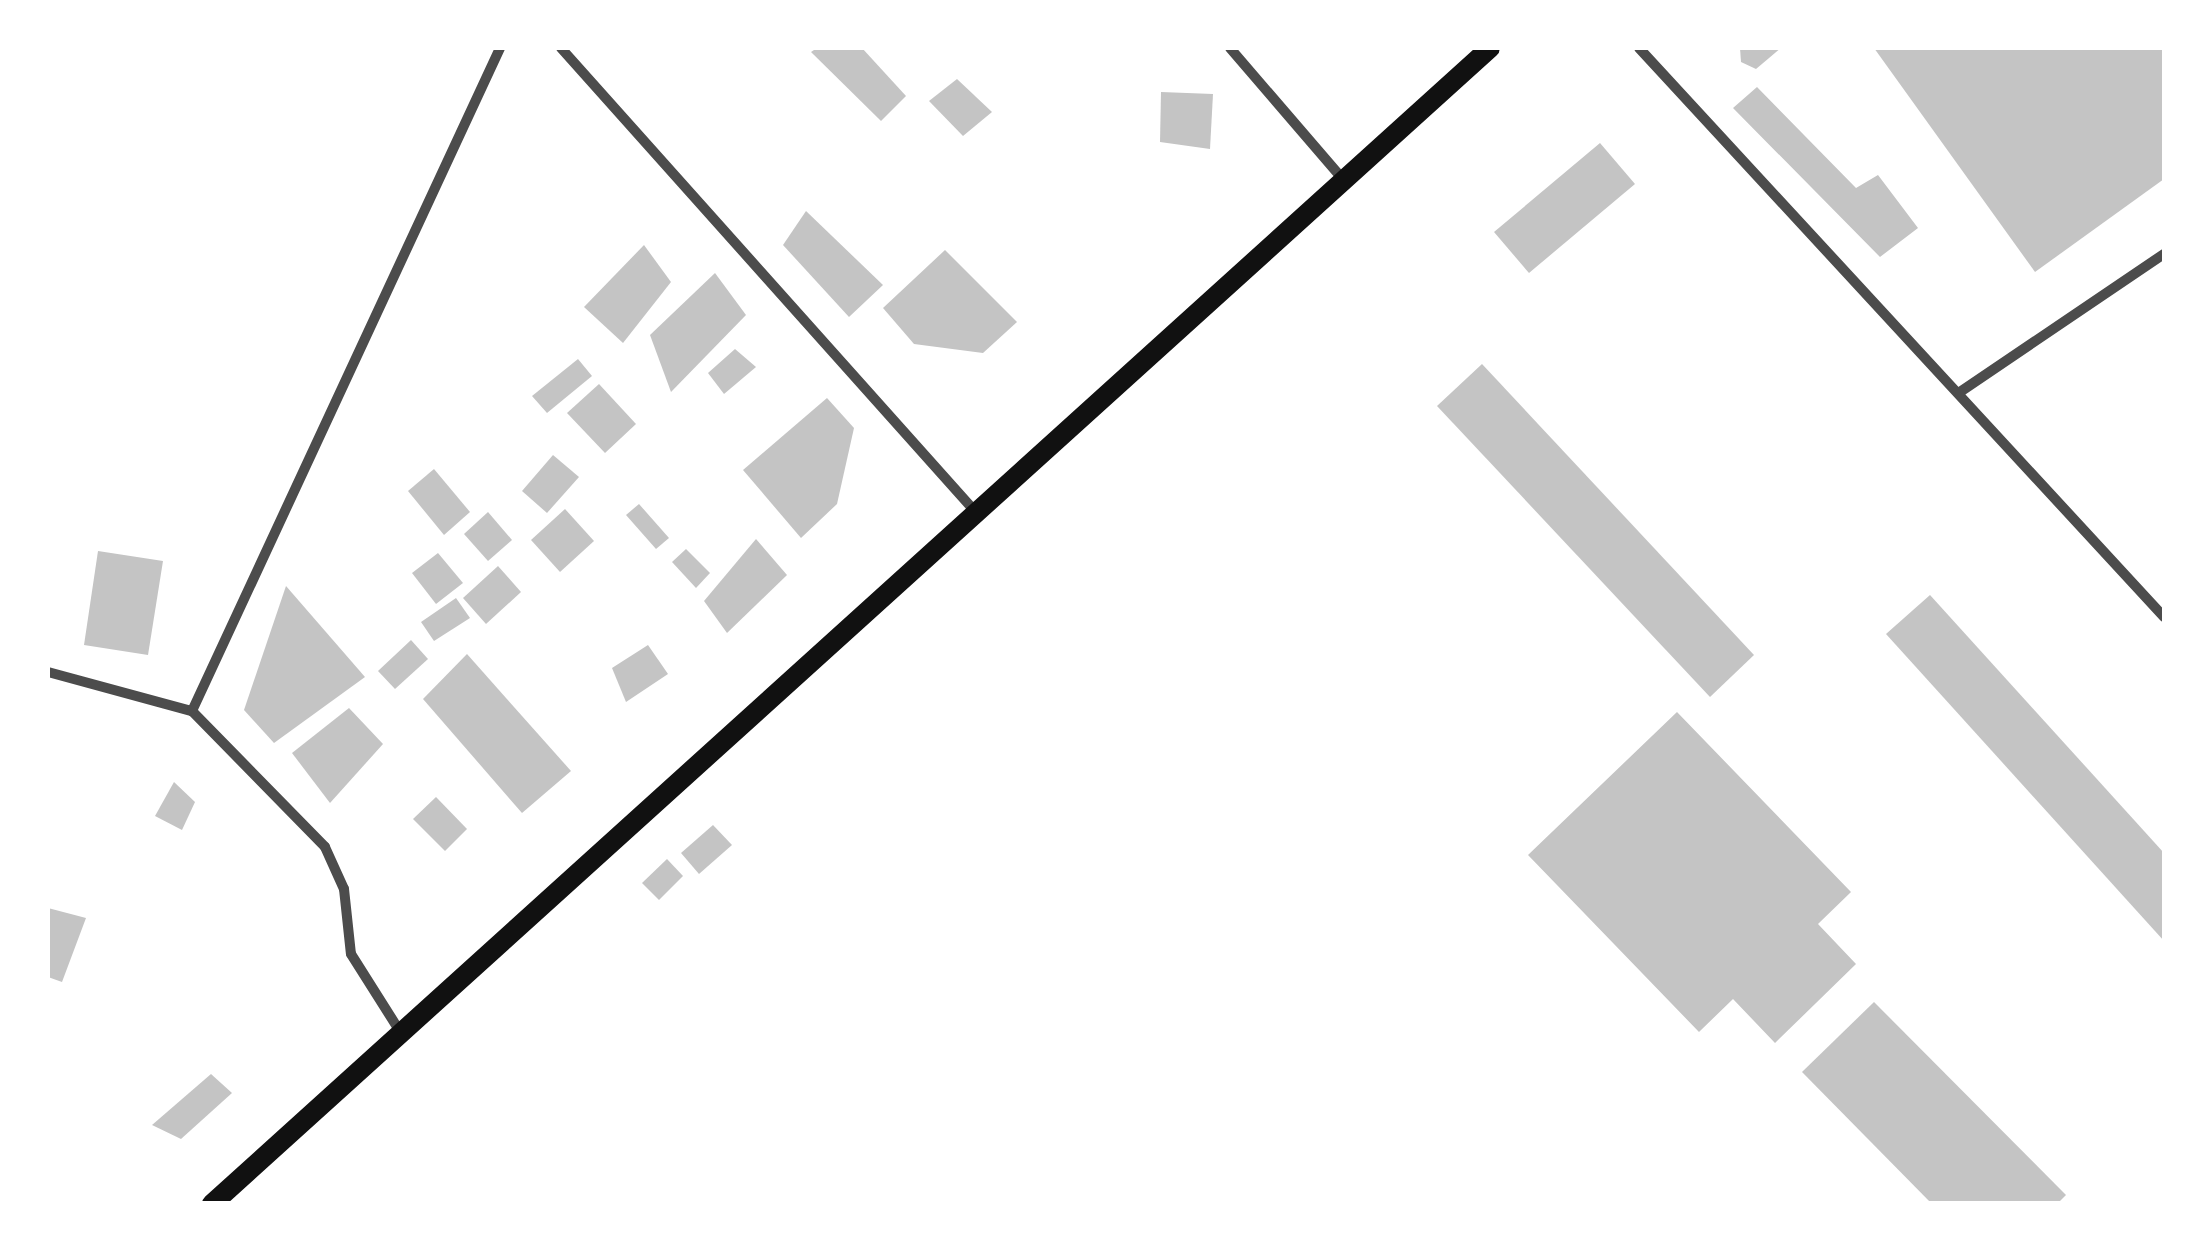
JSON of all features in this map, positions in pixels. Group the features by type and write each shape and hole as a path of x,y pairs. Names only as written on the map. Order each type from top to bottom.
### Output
{"main road":[{"path":"212,1204 972,508 1340,176 1490,48"}],"street":[{"path":"192,711 500,48"},
{"path":"560,48 972,508"},
{"path":"1230,48 1340,176"},
{"path":"1638,48 2164,616"},
{"path":"1960,392 2164,254"},
{"path":"48,672 192,711 325,847 344,888 350,954 402,1034"}],"building":[{"path":"817,48 862,48 906,96 881,121 811,52"},
{"path":"1740,48 1781,48 1756,69 1741,62"},
{"path":"1874,48 2164,48 2164,179 2035,272"},
{"path":"957,79 992,112 963,136 929,101"},
{"path":"1757,87 1856,188 1878,175 1918,228 1880,257 1733,108"},
{"path":"1161,92 1213,94 1210,149 1160,142"},
{"path":"1600,143 1635,184 1529,273 1494,232"},
{"path":"806,211 883,285 849,317 783,245"},
{"path":"644,245 671,282 623,343 584,307"},
{"path":"945,250 1017,322 983,353 914,344 883,308"},
{"path":"715,273 746,315 671,392 650,335"},
{"path":"735,349 756,367 724,394 708,373"},
{"path":"578,359 592,376 547,413 532,396"},
{"path":"1482,364 1754,655 1710,697 1437,406"},
{"path":"599,384 636,424 605,453 567,413"},
{"path":"827,398 854,428 837,504 801,538 743,470"},
{"path":"553,455 579,477 547,513 522,491"},
{"path":"434,469 470,512 444,535 408,491"},
{"path":"639,504 669,538 656,549 626,515"},
{"path":"565,509 594,541 560,572 531,540"},
{"path":"488,512 512,540 488,561 464,534"},
{"path":"756,539 787,575 727,633 704,601"},
{"path":"686,549 710,573 696,588 672,562"},
{"path":"98,551 163,561 148,655 84,645"},
{"path":"438,553 463,583 436,604 412,573"},
{"path":"498,566 521,592 486,624 463,598"},
{"path":"286,586 365,677 274,743 244,710"},
{"path":"1930,595 2164,853 2164,941 1886,634"},
{"path":"456,598 470,618 434,641 421,622"},
{"path":"411,640 428,659 395,689 378,671"},
{"path":"648,645 668,674 626,702 612,668"},
{"path":"467,654 571,771 522,813 423,699"},
{"path":"349,708 383,744 330,803 292,753"},
{"path":"1677,712 1851,892 1818,924 1856,964 1775,1043 1733,999 1699,1032 1528,855"},
{"path":"174,782 195,802 182,830 155,816"},
{"path":"436,797 467,829 445,851 413,819"},
{"path":"713,825 732,845 699,874 681,853"},
{"path":"667,859 683,876 659,900 642,883"},
{"path":"48,908 86,918 62,982 48,977"},
{"path":"1874,1002 2066,1195 2057,1204 1932,1204 1802,1072"},
{"path":"211,1074 232,1093 181,1139 152,1125"}]}
